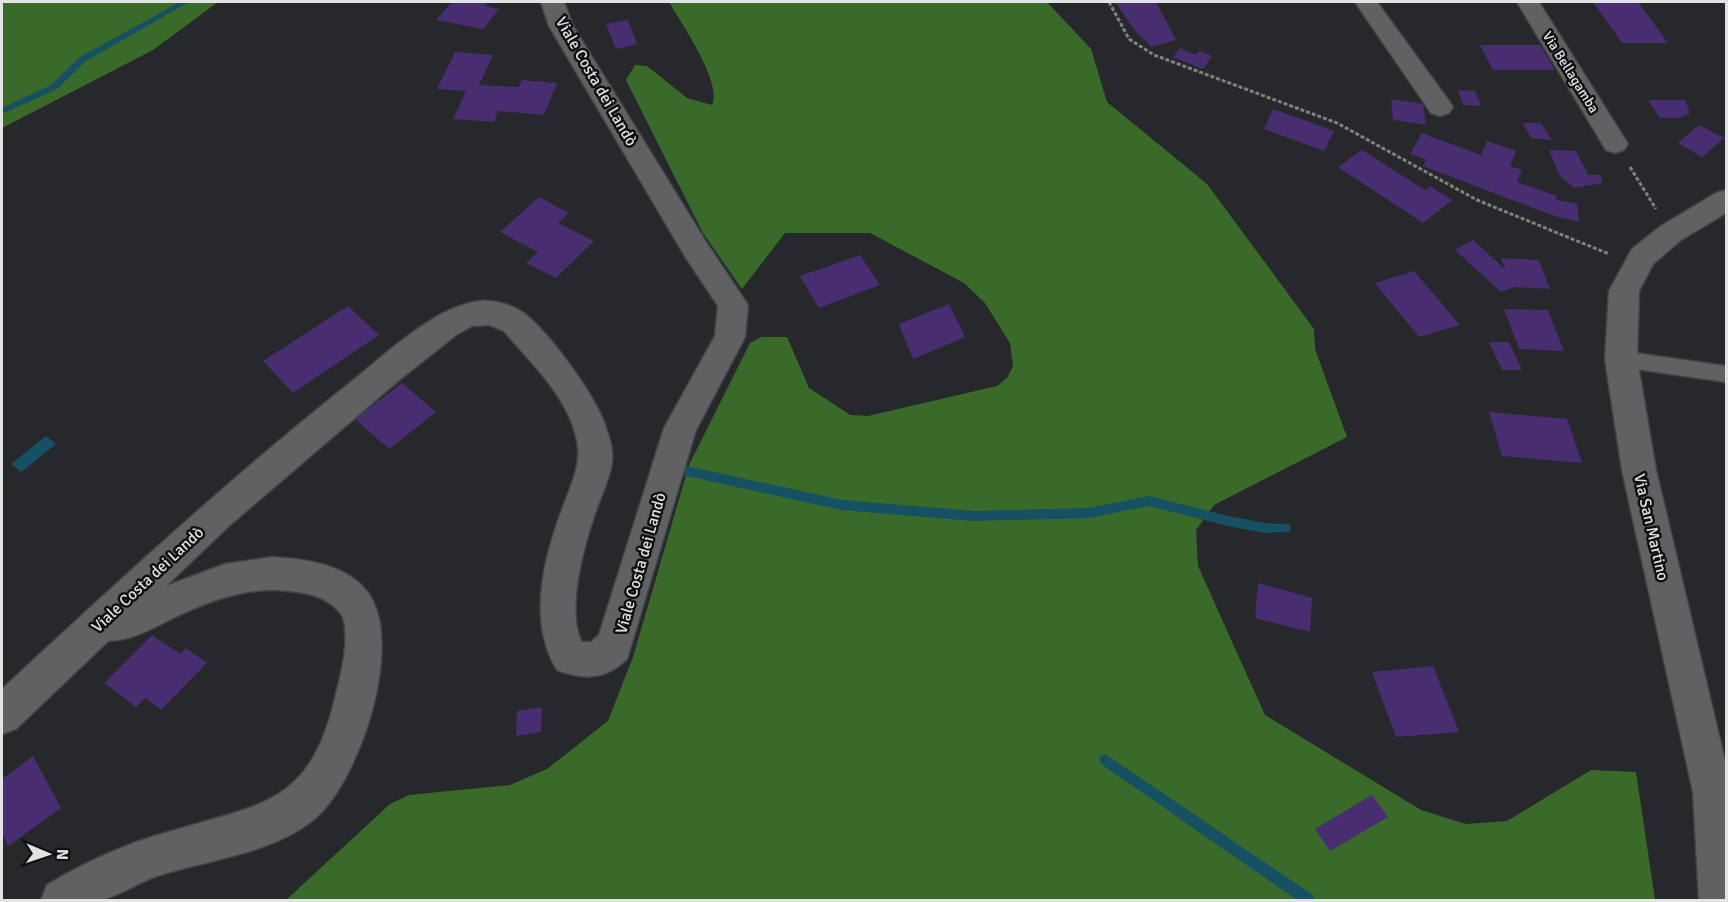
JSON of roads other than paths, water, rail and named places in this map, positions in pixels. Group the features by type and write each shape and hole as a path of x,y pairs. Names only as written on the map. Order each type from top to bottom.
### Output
{"street":[{"name":"Viale Costa dei Landò","path":"2,715 166,560 311,432 445,327 462,317 482,312 506,316 515,323 583,407 597,458 575,521 558,598 560,642 570,657 588,661 598,659 615,646 680,428 730,337 734,304 696,250 567,36 553,2"},
{"path":"1366,2 1440,107"},
{"name":"Via Bellagamba","path":"1528,2 1615,144"},
{"name":"Via San Martino","path":"1720,900 1713,792 1639,470 1621,359 1624,291 1642,257 1671,233 1725,202"},
{"path":"62,900 93,880 166,852 254,828 295,808 323,781 338,755 360,673 364,628 355,602 339,588 312,577 282,573 232,579 165,603 118,624 106,627 98,624"}],"lane":[{"path":"1621,359 1726,374"}],"water":[{"path":"46,436 56,444 21,472 11,464"}],"waterway":[{"path":"2,111 54,87 83,59 185,2"},
{"path":"678,469 842,505 974,516 1089,513 1149,501 1228,521 1265,528 1285,528"},
{"path":"1105,760 1308,900"}]}
